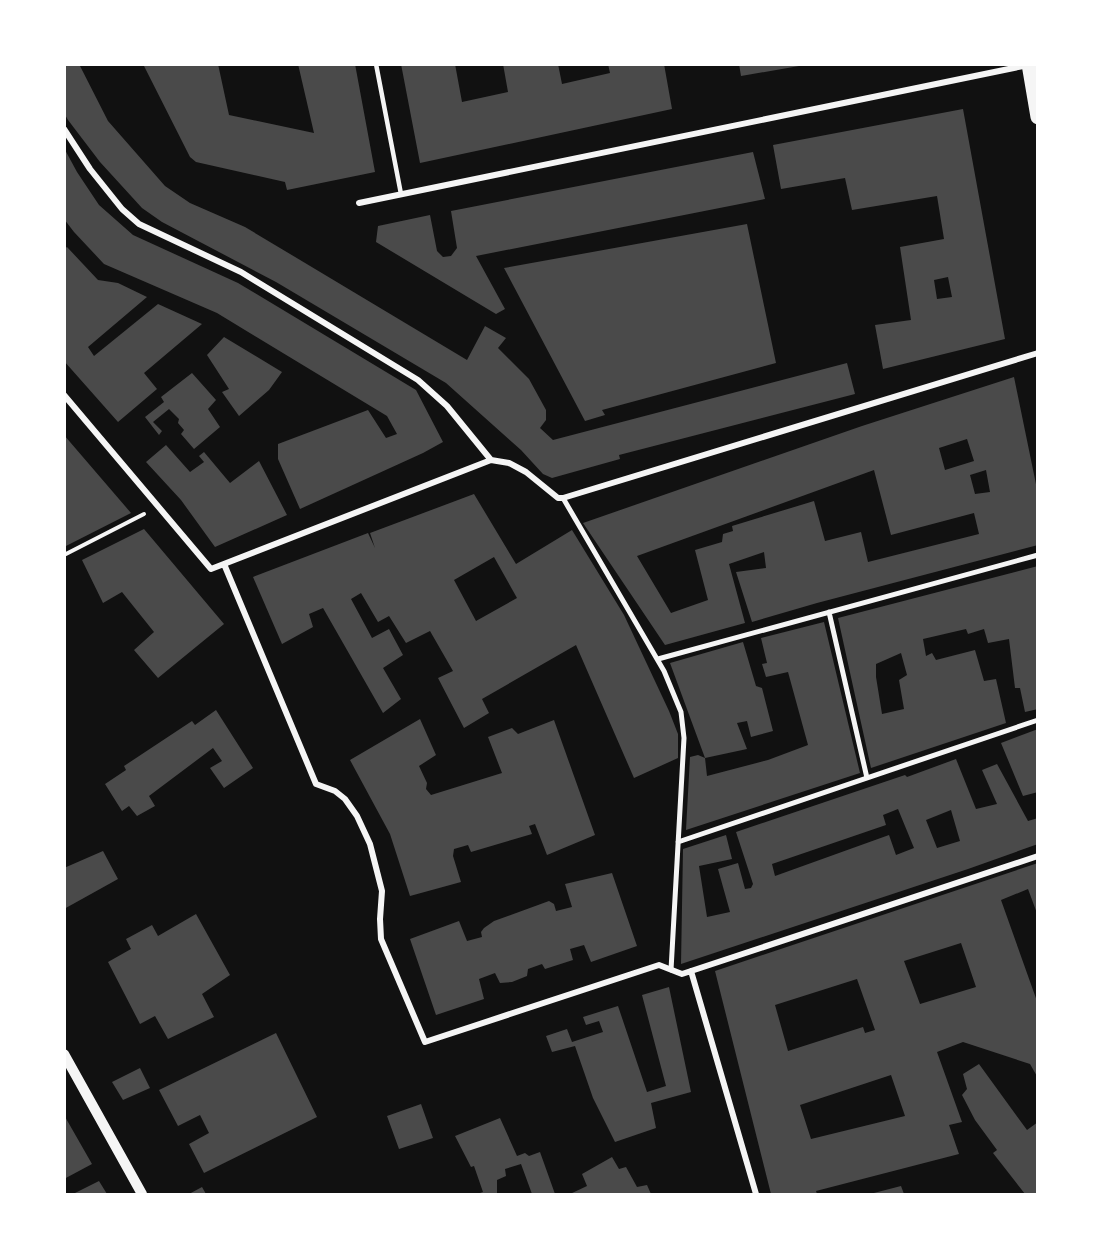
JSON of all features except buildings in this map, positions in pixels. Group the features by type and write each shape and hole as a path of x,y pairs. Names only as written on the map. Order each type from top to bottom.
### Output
{"main road":[{"path":"1029,65 1038,117"}],"street":[{"path":"359,203 1029,65"},
{"path":"64,129 90,170 122,209 139,224 241,272 418,380 447,406 491,460"},
{"path":"64,395 211,569 491,460 515,465 531,475 554,495 563,498 1038,353"},
{"path":"563,498 658,659 675,696 683,725 671,970"},
{"path":"658,659 1038,555"},
{"path":"224,564 316,784 335,791 345,799 357,816 370,844 382,891 381,939 425,1042 659,965 682,974 1038,856"},
{"path":"829,612 867,778"},
{"path":"678,842 1038,720"},
{"path":"691,971 756,1194"},
{"path":"64,1054 142,1194"}],"lane":[{"path":"376,64 401,194"}],"path":[{"path":"64,555 144,514"}]}
